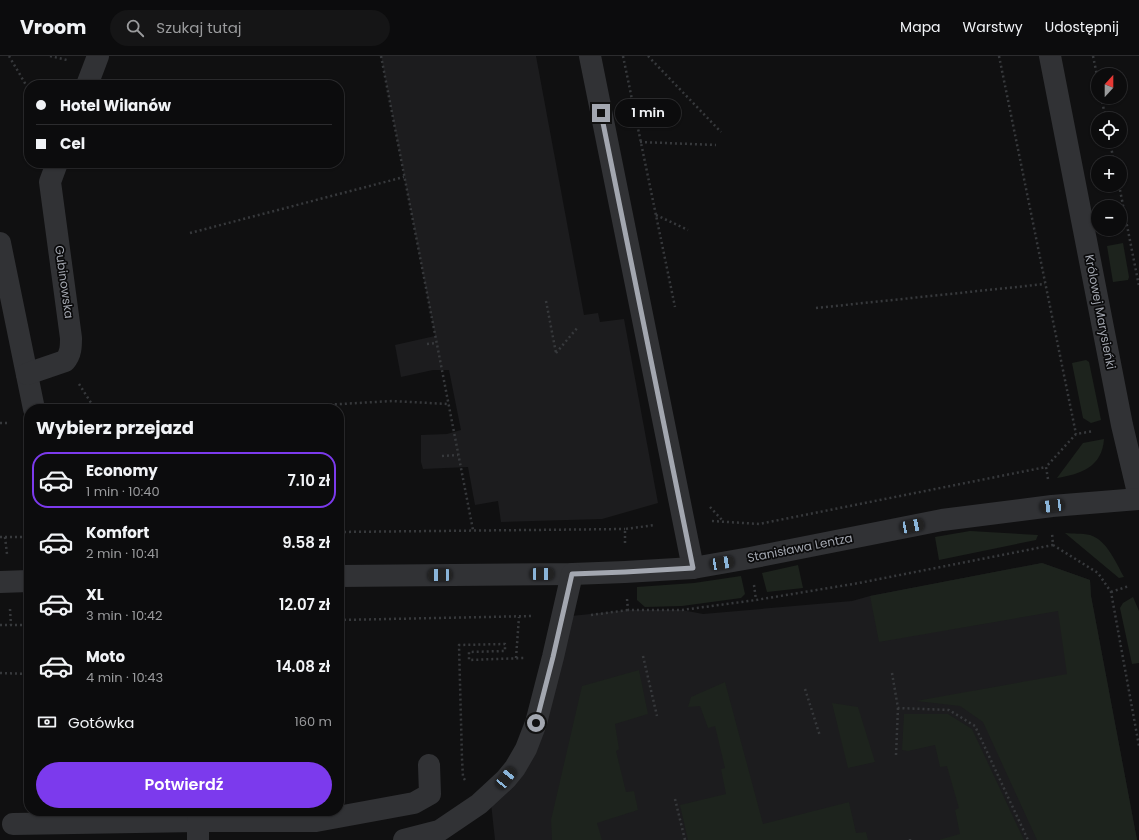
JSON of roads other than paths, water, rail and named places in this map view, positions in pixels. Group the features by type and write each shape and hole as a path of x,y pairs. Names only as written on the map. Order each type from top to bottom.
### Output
{"street":[{"path":"89,80 98,56"},
{"path":"590,56 693,568"},
{"name":"Królowej Marysieńki","path":"1050,56 1121,418 1139,498"},
{"name":"Gubinowska","path":"27,374 65,361 69,356 71,338 50,182 55,168"},
{"path":"0,243 33,404"},
{"name":"Stanisława Lentza","path":"344,576 572,574 693,568 942,520 1052,506 1139,498"},
{"path":"416,839 439,830 479,804 515,768 526,749 536,723 572,574"},
{"path":"0,582 24,581"},
{"path":"344,816 414,803 430,794 429,765"},
{"path":"12,824 198,831 316,821 343,816"}]}
